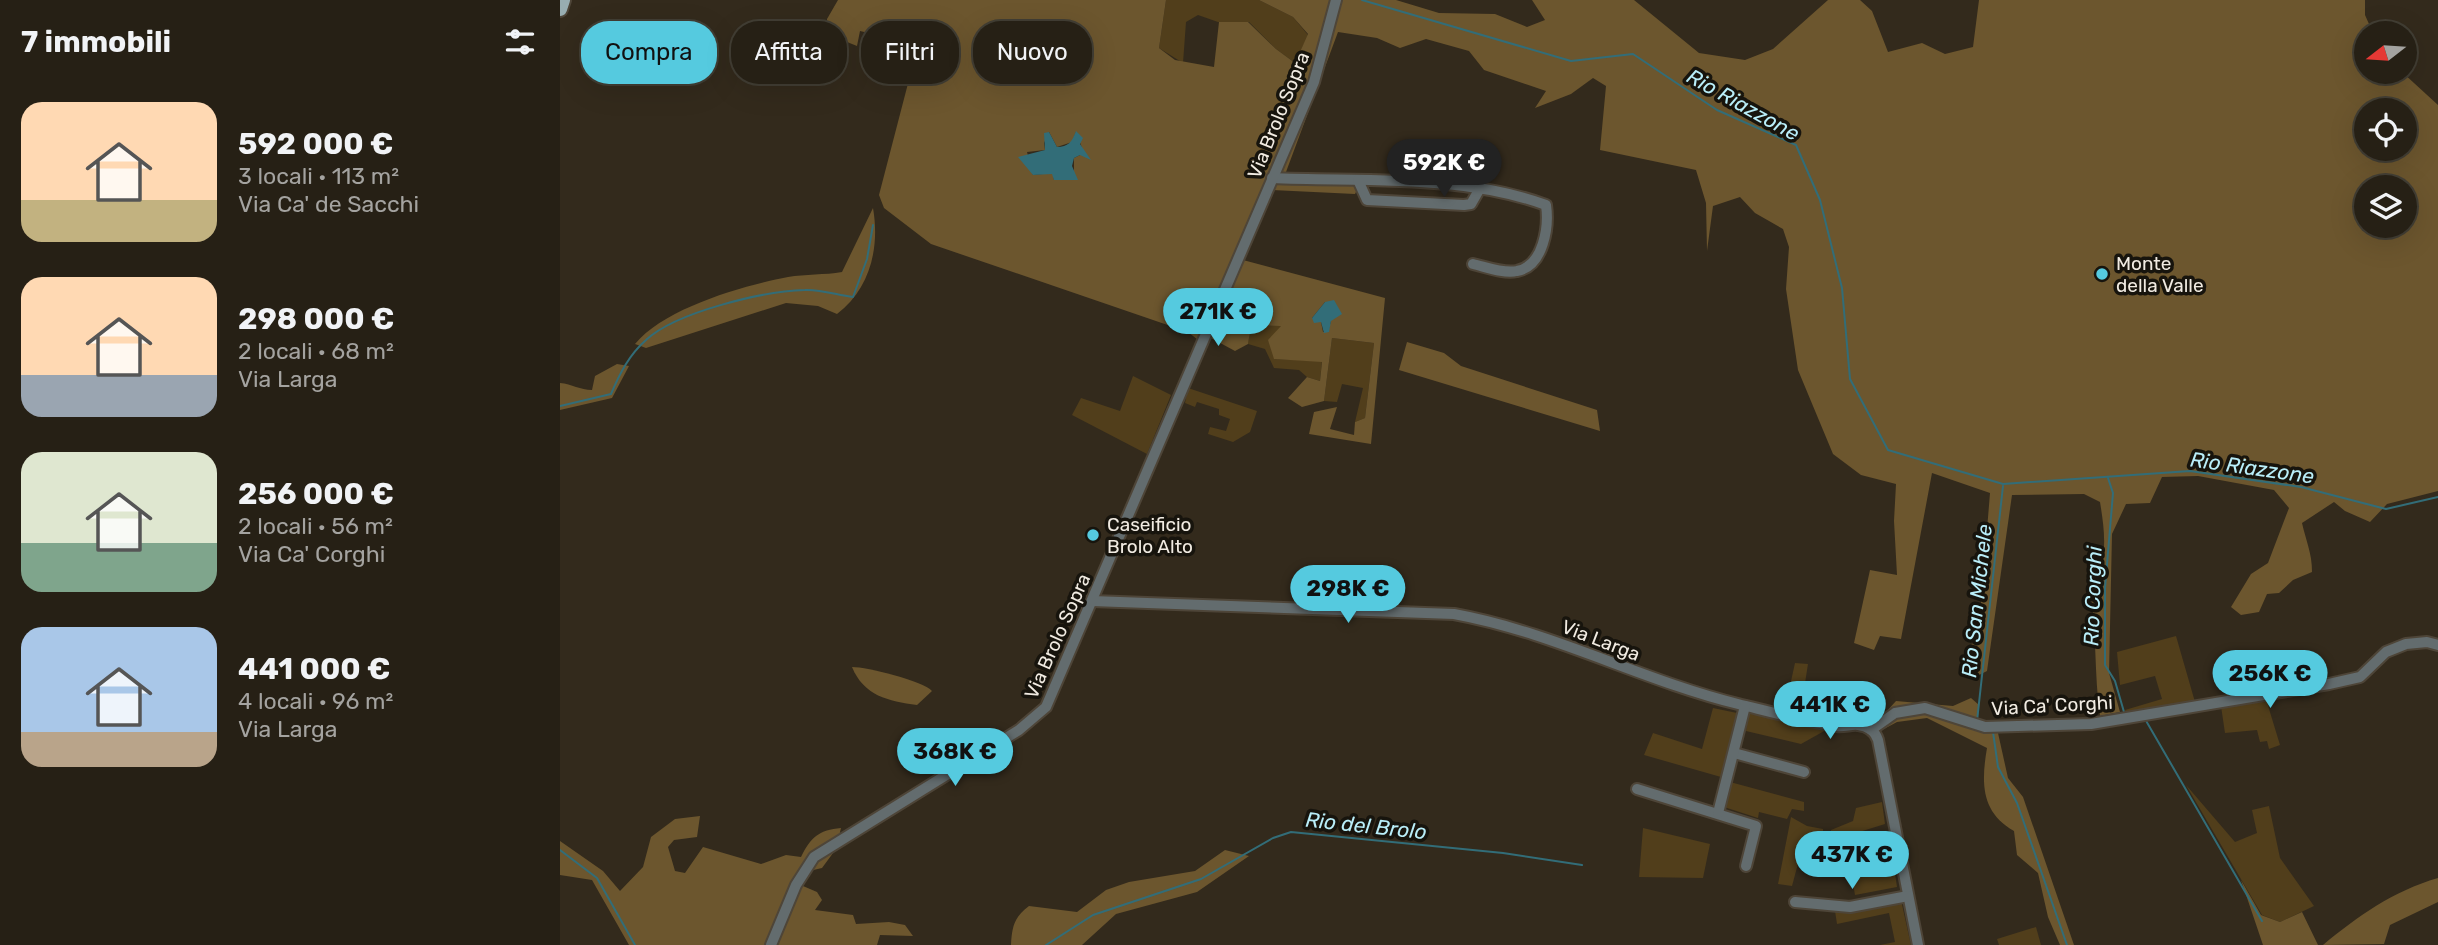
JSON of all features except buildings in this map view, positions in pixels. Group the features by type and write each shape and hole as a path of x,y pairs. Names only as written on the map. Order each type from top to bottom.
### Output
{"main road":[{"path":"560,9 563,0"}],"street":[{"name":"Via Brolo Sopra","path":"771,945 796,884 814,857 1040,716 1051,697 1314,82 1335,4"},
{"path":"1272,178 1444,182 1523,197 1546,205 1548,216 1542,248 1527,267 1516,272 1473,264"},
{"path":"1358,180 1367,201 1464,205 1471,204 1479,190"},
{"name":"Via Larga","path":"1092,601 1454,614 1496,622 1562,642 1681,688 1745,706 1816,722 1842,726 1858,725 1871,730"},
{"name":"Via Ca' Corghi","path":"1871,730 1895,713 1925,708 1984,726 2091,724 2360,677 2386,652 2406,644 2427,642 2438,645"},
{"path":"1717,813 1745,706"},
{"path":"1871,730 1878,740 1918,945"},
{"path":"1734,753 1804,772"},
{"path":"1637,789 1756,826 1746,866"},
{"path":"1794,902 1850,907 1908,896"}],"shaded area":[{"path":"838,0 1166,0 1159,48 1175,60 1214,67 1219,22 1248,22 1295,63 1308,34 1293,17 1259,0 1396,0 1439,13 1495,14 1527,27 1545,20 1532,0 1634,0 1699,53 1745,60 1773,49 1828,0 1860,0 1872,11 1888,52 1922,43 1945,54 1973,47 1979,0 2365,0 2368,21 2354,21 2354,84 2415,84 2438,105 2438,491 2387,504 2370,522 2345,511 2334,502 2302,523 2312,572 2293,580 2279,593 2267,594 2259,612 2241,615 2231,607 2251,574 2268,563 2289,508 2274,490 2198,476 2162,477 2150,503 2126,504 2112,534 2109,673 2120,712 2100,716 2090,589 2103,558 2104,536 2100,502 2084,494 2012,495 1987,671 1977,676 1968,647 1978,640 1990,493 1932,473 1901,639 1880,636 1874,650 1854,643 1870,570 1897,575 1894,521 1896,484 1861,475 1833,454 1798,370 1786,289 1789,247 1783,229 1755,213 1740,197 1713,206 1707,251 1706,203 1696,170 1600,150 1606,86 1593,78 1571,94 1535,108 1546,91 1484,70 1469,51 1426,39 1400,48 1377,38 1338,32 1286,172 1365,174 1355,194 1272,190 1243,260 1385,298 1371,444 1309,434 1314,412 1337,407 1330,429 1354,435 1355,422 1365,418 1374,343 1332,338 1324,401 1302,407 1288,398 1307,377 1320,381 1322,362 1274,359 1268,340 1281,326 1251,325 1248,344 1235,351 1211,338 1207,347 1188,332 931,244 884,208 879,195 908,84 959,84 959,21 861,21 857,46 847,42 847,21 827,21","holes":["1049,132 1057,147 1072,142 1076,132 1084,153 1074,158 1074,173 1065,180 1054,180 1053,173 1033,175 1027,152 1045,150 1044,143","1325,302 1331,321 1328,332 1323,332 1321,322 1312,318"]},
{"path":"1166,0 1259,0 1293,17 1308,35 1295,63 1276,49 1249,22 1218,22 1198,15 1186,22 1183,63 1159,48"},
{"path":"873,208 875,238 870,267 858,293 837,314 818,306 786,303 646,348 635,344 665,320 706,300 788,277 842,272"},
{"path":"1250,325 1282,326 1274,359 1322,361 1320,381 1307,377 1299,370 1274,368 1265,349 1248,344"},
{"path":"1332,338 1374,343 1365,418 1355,422 1363,388 1342,384 1337,402 1324,401"},
{"path":"1407,342 1444,353 1461,366 1597,410 1600,431 1399,370"},
{"path":"617,364 629,366 612,398 560,410 560,383 592,390 595,376"},
{"path":"1133,376 1171,395 1147,454 1072,415 1081,398 1120,411"},
{"path":"1188,388 1257,411 1250,432 1233,442 1208,434 1210,427 1226,431 1230,419 1219,415 1219,409 1197,402 1195,407 1185,403"},
{"path":"2176,636 2195,702 2127,715 2125,710 2162,699 2155,676 2120,685 2117,652"},
{"path":"1795,663 1808,664 1800,715 1784,713"},
{"path":"852,667 894,675 932,691 917,705 887,699 863,685"},
{"path":"1823,681 1828,684 1828,690 1835,690 1831,706 1819,701"},
{"path":"1971,698 1979,705 1978,718 1986,733 1998,733 2008,778 2023,797 2074,945 2060,945 2048,917 2038,873 2017,855 2014,831 1995,815 1989,806 1984,785 1987,748 1927,718 1897,722 1884,729 1886,712 1896,701 1953,706"},
{"path":"2266,699 2280,745 2269,749 2267,741 2260,742 2257,730 2225,733 2221,706"},
{"path":"1713,708 1737,713 1721,777 1644,755 1653,733 1702,749"},
{"path":"1748,712 1826,730 1801,744 1746,731"},
{"path":"1730,782 1804,802 1804,811 1792,809 1787,819 1759,812 1758,818 1724,807"},
{"path":"2186,785 2235,842 2257,833 2252,810 2269,806 2280,858 2314,906 2280,922 2262,915"},
{"path":"1882,802 1885,824 1843,837 1846,854 1853,853 1859,870 1893,860 1897,887 1855,895 1849,862 1831,862 1831,830 1853,821 1856,808"},
{"path":"700,816 697,837 674,840 668,847 675,871 685,873 703,847 761,864 786,855 801,857 816,836 841,828 836,849 822,868 809,871 803,886 817,892 822,900 815,910 853,915 856,924 889,922 905,925 913,936 880,935 877,945 629,945 592,880 560,875 560,841 603,871 620,891 643,867 651,837 675,819"},
{"path":"1791,817 1807,826 1823,829 1823,865 1799,860 1792,886 1778,884"},
{"path":"1643,828 1710,844 1703,878 1639,877"},
{"path":"1225,850 1249,856 1197,892 1116,914 1082,945 1011,945 1015,923 1029,906 1077,912 1106,890 1129,882 1195,871"},
{"path":"2438,878 2438,902 2390,925 2384,944 2323,945 2377,906 2406,890"},
{"path":"2241,880 2261,915 2280,922 2302,912 2318,945 2263,945"},
{"path":"1901,900 1911,945 1880,945 1895,942 1889,913 1837,924 1835,911 1848,913"},
{"path":"2036,927 2041,945 1999,945 1997,939"}],"water":[{"path":"1076,131 1083,138 1080,144 1091,160 1080,155 1074,158 1072,166 1078,180 1054,180 1052,174 1033,175 1018,157 1045,150 1044,133 1049,132 1057,147 1061,147 1069,143"},
{"path":"1334,300 1342,314 1331,321 1329,332 1324,333 1321,322 1314,323 1312,318 1325,302"}],"waterway":[{"name":"Rio Riazzone","path":"1362,0 1571,61 1633,54 1717,110 1796,145 1820,200 1842,288 1850,379 1888,450 2003,484 2190,471 2301,487 2386,509 2438,497"},
{"path":"560,406 611,394 626,365 646,340 660,330 699,312 788,291 817,290 853,297 867,259 873,225"},
{"name":"Rio Corghi","path":"2108,478 2113,493 2105,588 2105,665 2115,681 2124,712"},
{"name":"Rio San Michele","path":"1977,721 2003,486"},
{"name":"Rio Corghi","path":"2145,719 2262,921"},
{"name":"Rio San Michele","path":"1993,732 1998,767 2017,803 2067,945"},
{"name":"Rio del Brolo","path":"1046,945 1093,915 1201,879 1273,838 1291,832 1503,853 1582,865"},
{"name":"Rio del Brolo","path":"560,850 597,878 635,945"}],"place":[{"name":"Monte della Valle","path":"2102,274"},
{"name":"Caseificio Brolo Alto","path":"1093,535"}]}
